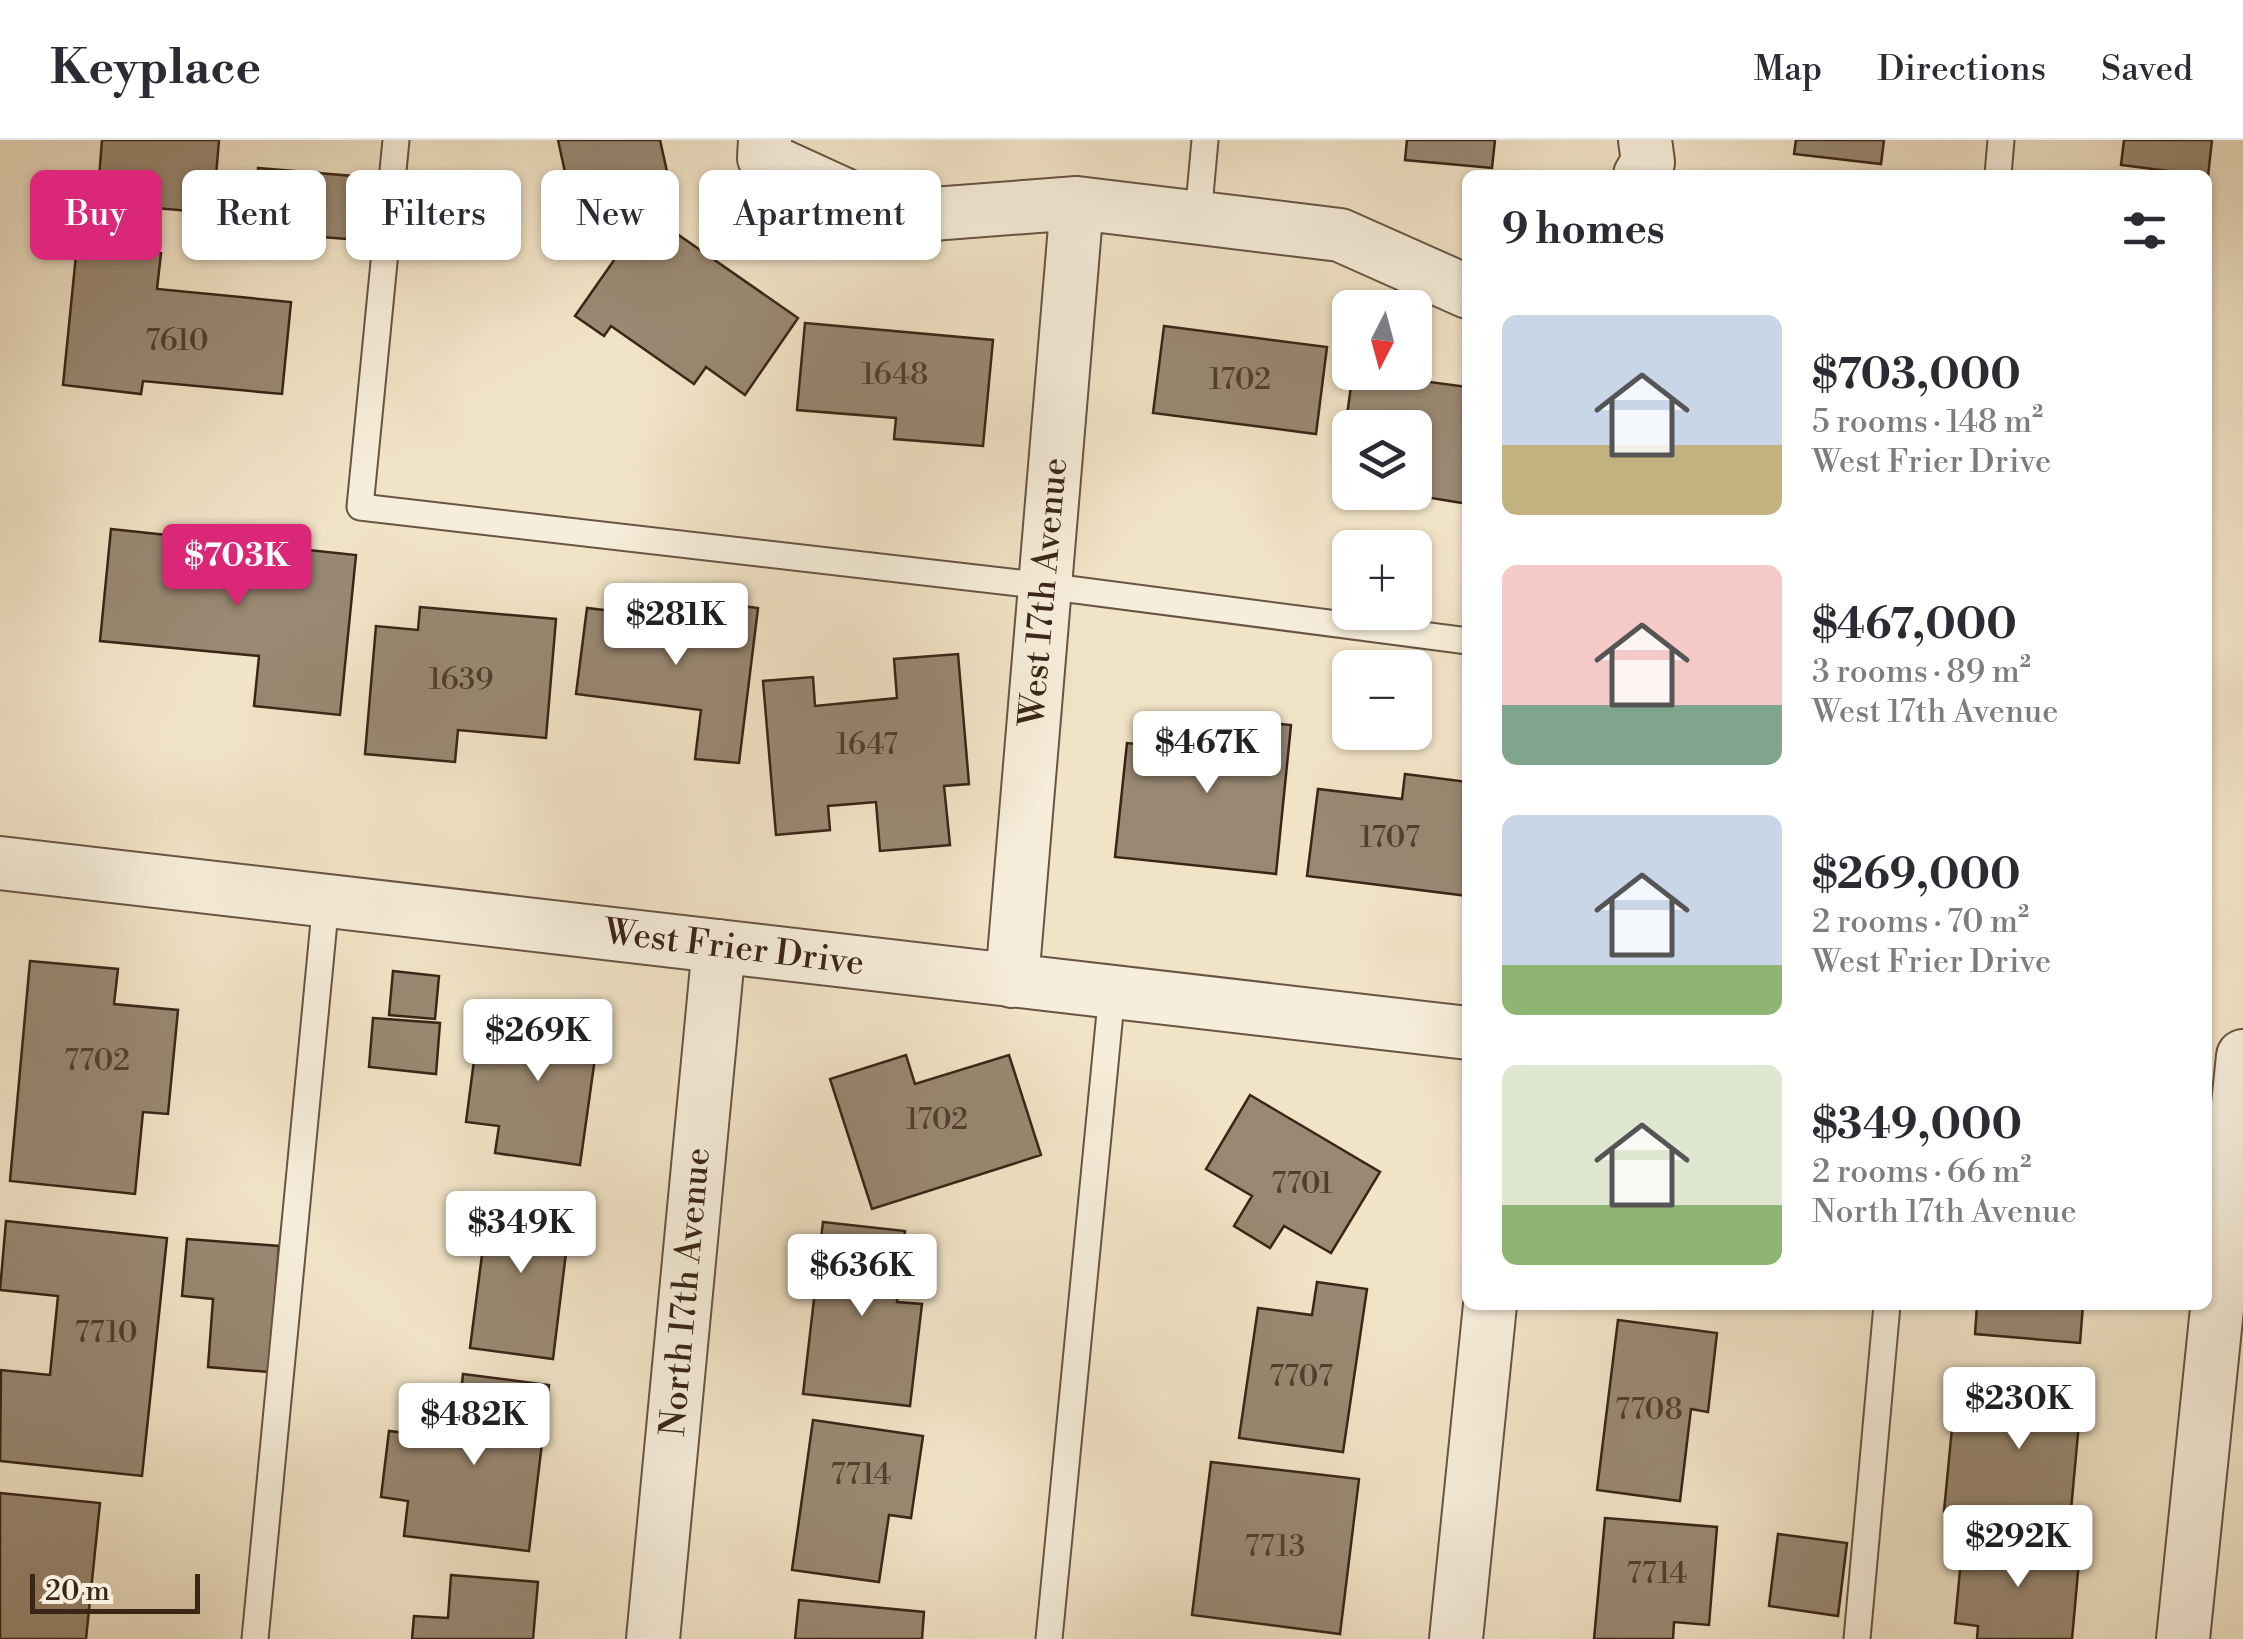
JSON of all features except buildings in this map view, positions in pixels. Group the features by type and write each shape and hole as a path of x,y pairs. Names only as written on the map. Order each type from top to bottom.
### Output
{"street":[{"path":"1643,170 1648,162 1646,140"},
{"path":"764,149 894,217 1077,203 1340,235 1462,289"},
{"name":"West 17th Avenue","path":"1012,980 1077,203"},
{"name":"West Frier Drive","path":"0,863 1462,1033"},
{"name":"North 17th Avenue","path":"653,1639 719,946"},
{"path":"2182,1639 2229,1132 2243,1056"},
{"path":"1456,1639 1489,1310"}],"lane":[{"path":"396,140 360,507 1045,586 1462,640"},
{"path":"1198,217 1205,140"},
{"path":"1998,170 2001,140"},
{"path":"255,1639 326,901"},
{"path":"1049,1639 1112,992"},
{"path":"1857,1639 1887,1310"}]}
